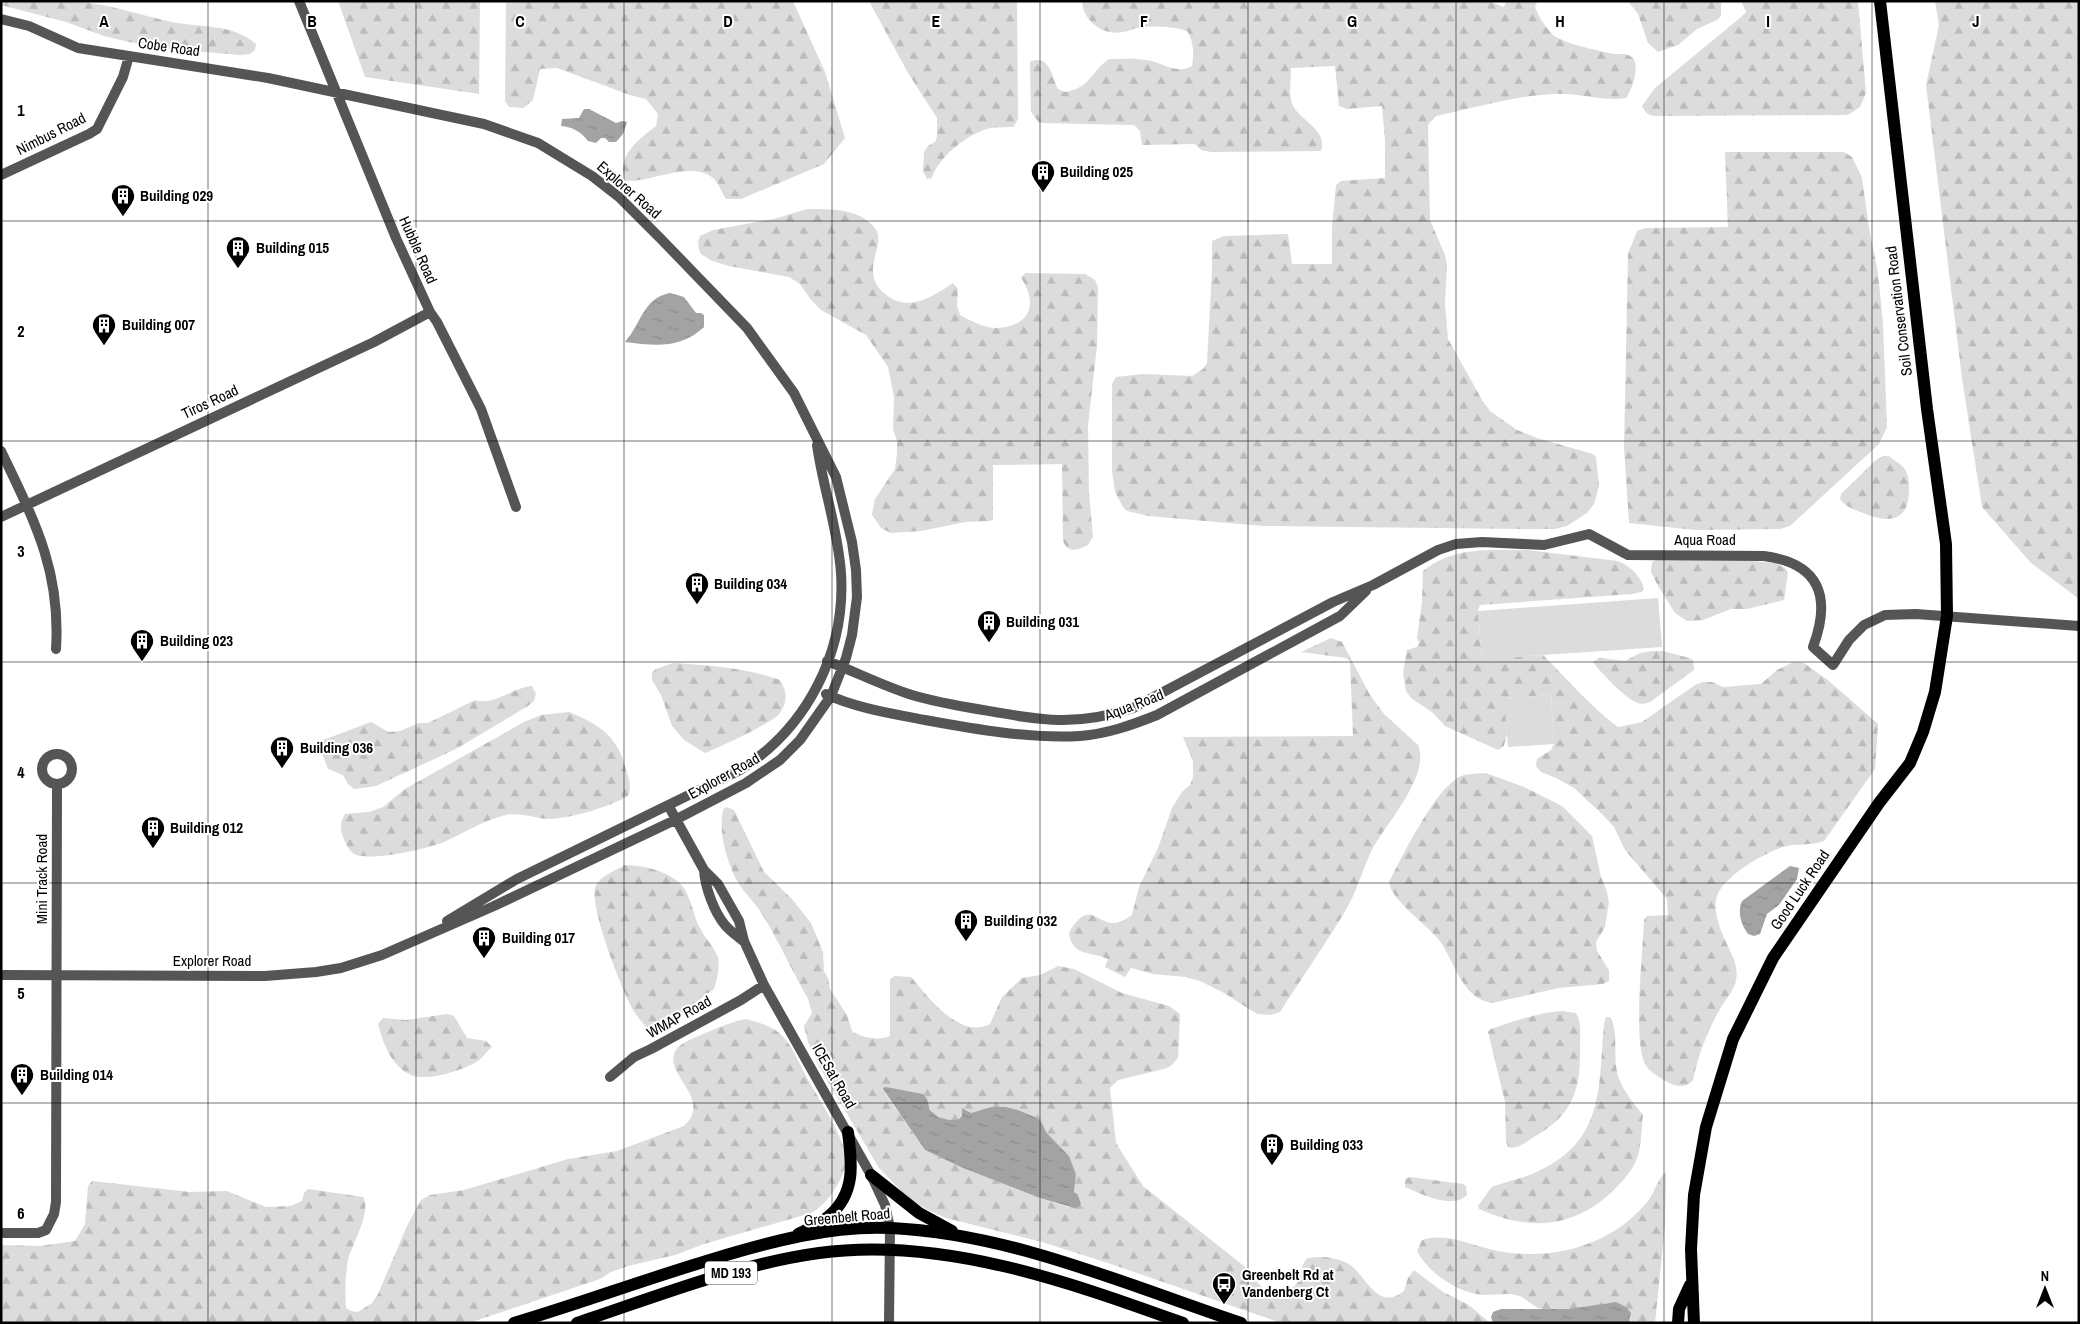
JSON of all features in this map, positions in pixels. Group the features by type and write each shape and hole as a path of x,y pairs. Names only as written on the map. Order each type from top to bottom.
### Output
{"main road":[{"name":"Soil Conservation Road","path":"1880,1 1927,409 1946,544 1947,616"},
{"name":"Good Luck Road","path":"1694,1320 1691,1282 1691,1234 1699,1164 1715,1094 1733,1038 1773,958 1879,803 1910,763 1923,732 1934,692 1947,616"},
{"path":"791,1238 828,1217 840,1204 848,1191 852,1164 848,1132"},
{"path":"871,1176 919,1213 960,1236"},
{"name":"Greenbelt Road","path":"514,1323 664,1273 749,1248 791,1238 831,1232 890,1228 960,1236 1007,1245 1061,1261 1241,1323"},
{"name":"MD 193","path":"576,1323 731,1273 794,1257 847,1250 890,1250 959,1256 1001,1264 1183,1323"},
{"path":"1678,1323 1679,1309 1691,1282"}],"street":[{"name":"Hubble Road","path":"299,1 396,238 430,312 437,322 481,409 516,507"},
{"name":"Cobe Road","path":"1,19 29,26 78,48 236,72 336,92"},
{"name":"Nimbus Road","path":"1,175 97,129 123,77 129,56"},
{"name":"Explorer Road","path":"1,975 265,976 316,972 364,962 494,906 675,820 764,773 800,740 831,696 852,636 857,597 856,570 847,517 836,477 794,393 747,328 618,197 592,176 538,143 507,130 452,116 336,92"},
{"name":"Tiros Road","path":"1,517 374,342 430,312"},
{"name":"Explorer Road","path":"417,939 488,894 516,879 740,770 758,758 789,730 817,689 838,622 841,595 838,547 822,480 816,437"},
{"path":"1,451 38,528 48,559 56,604 56,649"},
{"name":"Aqua Road","path":"827,661 914,696 956,705 1039,720 1061,721 1113,715 1133,708 1332,602 1372,585 1431,553 1456,544 1510,542 1544,545 1589,534 1628,555 1764,556 1779,558 1800,566 1815,580 1819,588 1819,623 1813,646 1833,665 1849,640 1864,625 1885,615 1947,616"},
{"name":"Aqua Road","path":"817,689 831,696 891,714 956,726 1054,736 1081,736 1106,732 1129,726 1157,715 1340,616 1372,585"},
{"path":"1947,616 2079,626"},
{"name":"Mini Track Road","path":"1,1233 38,1233 46,1230 54,1214 56,1166 57,784"},
{"name":"ICESat Road","path":"668,805 704,870 718,884 739,921 744,941 764,984 848,1132 885,1205 890,1228 889,1323"},
{"name":"WMAP Road","path":"610,1077 634,1057 741,1000 764,984"}],"green space":[{"path":"1,1 74,1 124,10 172,22 227,29 247,37 256,44 255,50 250,54 240,55 169,49 129,42 104,36 66,22 1,5"},
{"path":"338,1 480,1 479,94 365,77"},
{"path":"506,1 793,1 825,72 845,138 824,164 741,199 726,199 714,179 705,173 695,171 684,171 647,179 625,181 623,172 626,156 642,137 656,126 658,114 646,99 557,68 540,69 533,100 523,108 509,107 505,101"},
{"path":"869,1 1017,1 1018,118 1014,127 990,128 964,140 947,154 935,170 932,178 927,179 923,171 924,152 928,146 935,142 937,137 937,118 908,73"},
{"path":"1082,1 1488,1 1504,7 1506,1 1538,1 1535,6 1536,10 1550,32 1558,38 1582,47 1627,55 1633,58 1636,66 1633,84 1626,98 1608,99 1571,94 1538,95 1436,116 1428,125 1430,220 1445,255 1447,266 1445,303 1448,339 1490,411 1517,430 1537,438 1593,454 1596,457 1599,486 1594,504 1587,513 1567,526 1555,529 1263,526 1148,516 1127,511 1123,507 1115,492 1112,471 1112,384 1116,377 1142,374 1192,376 1203,369 1207,363 1212,241 1224,236 1288,234 1292,264 1332,264 1332,227 1336,185 1341,181 1385,178 1385,140 1382,106 1347,109 1339,106 1335,66 1291,68 1291,100 1298,113 1320,136 1322,143 1321,151 1211,152 1201,150 1195,144 1142,145 1140,131 1134,125 1039,123 1031,112 1030,62 1036,60 1046,63 1058,89 1065,92 1074,90 1086,83 1109,59 1146,60 1175,69 1192,66 1193,48 1187,31 1171,27 1141,27 1123,32 1108,32 1095,26 1090,21 1083,8"},
{"path":"1628,1 1721,1 1721,16 1717,20 1697,29 1678,45 1658,52 1648,43 1638,14"},
{"path":"1741,1 1858,1 1866,93 1860,107 1848,115 1657,116 1646,112 1642,106 1655,88 1746,12"},
{"path":"1935,1 2079,1 2079,599 2031,563 1982,507 1962,378 1926,85 1939,25"},
{"path":"1725,152 1844,152 1852,157 1862,178 1870,234 1878,272 1883,324 1887,427 1879,444 1790,526 1780,529 1695,530 1629,523 1624,447 1628,254 1637,231 1645,228 1728,227"},
{"path":"807,209 853,213 868,221 875,228 878,237 873,264 874,280 884,293 893,299 910,303 919,301 928,298 953,283 958,289 957,306 960,315 987,327 1008,327 1024,319 1030,305 1026,288 1021,278 1025,273 1085,274 1095,280 1098,287 1097,346 1088,425 1089,493 1093,537 1088,545 1074,550 1068,548 1063,541 1062,464 993,465 993,520 965,522 921,531 891,533 881,528 872,514 875,499 895,469 897,453 897,441 893,429 894,397 888,367 866,335 821,310 800,284 789,277 712,261 701,254 699,250 698,242 700,236 713,230 774,219"},
{"path":"1883,456 1889,456 1904,468 1909,482 1908,502 1905,509 1901,515 1888,519 1856,510 1847,506 1840,499 1841,494 1876,460"},
{"path":"1527,550 1618,561 1638,576 1644,589 1641,592 1632,594 1480,605 1478,611 1482,659 1543,655 1589,702 1618,727 1642,722 1695,685 1703,682 1712,682 1723,687 1761,684 1777,670 1794,662 1804,663 1829,681 1878,724 1875,769 1824,841 1783,847 1766,854 1736,873 1721,888 1717,896 1717,915 1722,933 1735,962 1736,980 1707,1035 1693,1080 1685,1086 1669,1083 1649,1070 1641,1052 1639,1016 1644,920 1647,916 1668,915 1667,899 1625,850 1614,827 1602,814 1574,788 1541,772 1536,766 1537,759 1551,750 1554,744 1551,695 1505,698 1507,733 1504,746 1498,750 1445,726 1432,712 1411,698 1406,691 1403,673 1407,650 1417,647 1419,643 1417,638 1422,602 1423,571 1438,561 1454,555 1471,551"},
{"path":"1658,559 1730,559 1776,563 1786,569 1788,573 1784,600 1747,609 1731,609 1703,620 1687,621 1675,613 1651,572 1652,562"},
{"path":"1658,598 1662,647 1482,659 1478,611"},
{"path":"1331,638 1342,642 1370,695 1384,714 1418,745 1420,757 1413,785 1372,850 1348,906 1280,1012 1271,1015 1257,1014 1224,993 1200,981 1186,977 1153,974 1131,968 1125,977 1105,967 1108,959 1078,950 1071,941 1069,933 1081,917 1092,915 1106,922 1117,923 1132,915 1139,887 1158,848 1172,808 1182,792 1190,785 1193,777 1193,761 1183,737 1353,736 1350,661 1346,658 1301,652"},
{"path":"1663,651 1689,658 1693,660 1694,670 1650,702 1644,704 1627,697 1607,679 1593,662 1599,658 1625,661 1640,653"},
{"path":"673,663 741,670 780,680 785,692 784,704 780,713 768,722 733,741 705,753 684,740 672,726 661,695 652,680 652,672"},
{"path":"532,686 536,694 534,701 528,706 456,749 376,786 354,789 348,784 343,775 328,769 318,742 371,722 389,732 400,731 419,723 428,723 475,700 489,700"},
{"path":"1551,695 1554,744 1508,747 1504,698"},
{"path":"569,712 599,727 613,740 623,758 629,780 630,789 628,796 600,808 567,817 548,819 511,814 498,817 444,842 399,854 362,856 354,854 350,850 341,828 345,814 369,812 383,807 405,789 524,722 541,715"},
{"path":"1486,773 1524,787 1562,806 1592,836 1601,877 1609,902 1605,927 1596,942 1597,951 1609,970 1609,981 1603,984 1559,988 1492,1003 1481,1000 1473,994 1460,978 1439,940 1402,904 1391,889 1389,882 1395,870 1420,825 1439,796 1449,784 1459,777 1469,774"},
{"path":"726,807 734,810 764,872 792,899 811,923 823,952 824,971 828,978 830,989 847,1015 852,1031 871,1038 886,1038 890,1036 890,979 895,976 911,977 946,1014 967,1026 979,1027 990,1024 1002,997 1022,978 1040,975 1058,966 1074,969 1122,993 1169,1006 1180,1014 1178,1058 1171,1066 1118,1080 1110,1088 1116,1143 1143,1186 1244,1266 1268,1292 1281,1294 1293,1287 1298,1281 1305,1260 1308,1258 1337,1259 1354,1268 1372,1289 1386,1297 1394,1297 1404,1291 1408,1278 1414,1270 1443,1292 1469,1305 1490,1323 1281,1323 1042,1242 946,1218 926,1209 906,1196 879,1168 820,1068 808,1042 804,1026 812,1013 808,999 765,919 741,887 727,858 722,828 723,810","holes":["888,1088 923,1094 935,1115 945,1120 959,1119 962,1116 962,1108 971,1113 991,1107 1006,1107 1036,1118 1042,1123 1046,1132 1069,1156 1076,1174 1074,1192 1078,1195 1081,1204 1079,1207 1068,1207 1040,1198 963,1168 925,1150 885,1093"]},
{"path":"625,865 645,867 658,871 671,876 681,884 688,896 697,922 715,950 719,962 714,989 661,1028 647,1028 635,1013 616,971 597,914 595,888 597,884 604,877"},
{"path":"1562,1011 1576,1013 1580,1025 1580,1063 1576,1089 1571,1101 1557,1121 1521,1146 1515,1148 1508,1147 1506,1141 1505,1102 1488,1032 1491,1029 1526,1018"},
{"path":"447,1014 454,1016 467,1038 486,1041 492,1047 478,1061 464,1068 436,1076 418,1077 411,1075 398,1066 382,1039 378,1024 383,1018 406,1020"},
{"path":"1606,1017 1610,1017 1613,1023 1616,1065 1621,1084 1643,1115 1639,1150 1632,1169 1616,1188 1598,1204 1566,1219 1532,1223 1515,1221 1479,1209 1478,1206 1492,1187 1532,1174 1556,1161 1573,1147 1585,1131 1598,1093"},
{"path":"746,1019 773,1029 786,1040 828,1114 844,1147 846,1163 840,1180 824,1204 811,1213 704,1244 675,1255 628,1266 611,1272 600,1279 469,1323 1,1323 1,1245 40,1246 75,1241 85,1224 88,1186 92,1181 190,1192 227,1191 266,1207 291,1206 302,1201 304,1193 308,1189 363,1197 365,1211 350,1253 346,1272 346,1308 358,1312 372,1303 378,1294 407,1226 421,1200 430,1195 464,1190 568,1159 617,1151 684,1126 692,1115 693,1105 691,1096 675,1068 673,1059 676,1050 692,1039 724,1025"},
{"path":"1666,1172 1665,1226 1655,1323 1629,1323 1631,1317 1608,1303 1576,1309 1551,1310 1539,1308 1516,1295 1485,1295 1465,1291 1436,1274 1417,1251 1422,1240 1431,1238 1448,1238 1511,1253 1533,1254 1576,1248 1596,1241 1633,1217 1648,1201 1660,1178"},
{"path":"1410,1177 1463,1184 1466,1186 1467,1195 1454,1201 1428,1197 1405,1187 1405,1179"}],"water":[{"path":"584,109 589,109 616,123 627,122 623,134 616,142 609,142 605,138 601,138 596,143 588,141 573,129 561,126 562,119 579,118"},
{"path":"670,293 684,297 696,313 704,315 704,327 686,339 667,344 625,342 648,306 654,300"},
{"path":"1790,866 1799,868 1797,879 1779,905 1767,914 1760,934 1754,936 1748,934 1740,918 1742,901"},
{"path":"883,1088 923,1094 927,1099 930,1110 938,1117 949,1120 959,1119 962,1116 962,1108 971,1113 991,1107 1006,1107 1037,1118 1042,1123 1046,1132 1069,1156 1076,1174 1074,1192 1078,1195 1081,1204 1079,1207 1074,1208 1040,1198 963,1168 925,1150 885,1092"},
{"path":"1616,1302 1626,1307 1631,1313 1629,1323 1493,1323 1491,1317 1493,1312 1501,1309 1569,1309"}],"place":[{"name":"Building 025","path":"1043,193"},
{"name":"Building 029","path":"123,217"},
{"name":"Building 015","path":"238,269"},
{"name":"Building 007","path":"104,346"},
{"name":"Building 034","path":"697,605"},
{"name":"Building 031","path":"989,643"},
{"name":"Building 023","path":"142,662"},
{"name":"Building 036","path":"282,769"},
{"name":"Building 012","path":"153,849"},
{"name":"Building 032","path":"966,942"},
{"name":"Building 017","path":"484,959"},
{"name":"Building 014","path":"22,1096"},
{"name":"Building 033","path":"1272,1166"},
{"name":"Greenbelt Rd at Vandenberg Ct","path":"1224,1305"}]}
